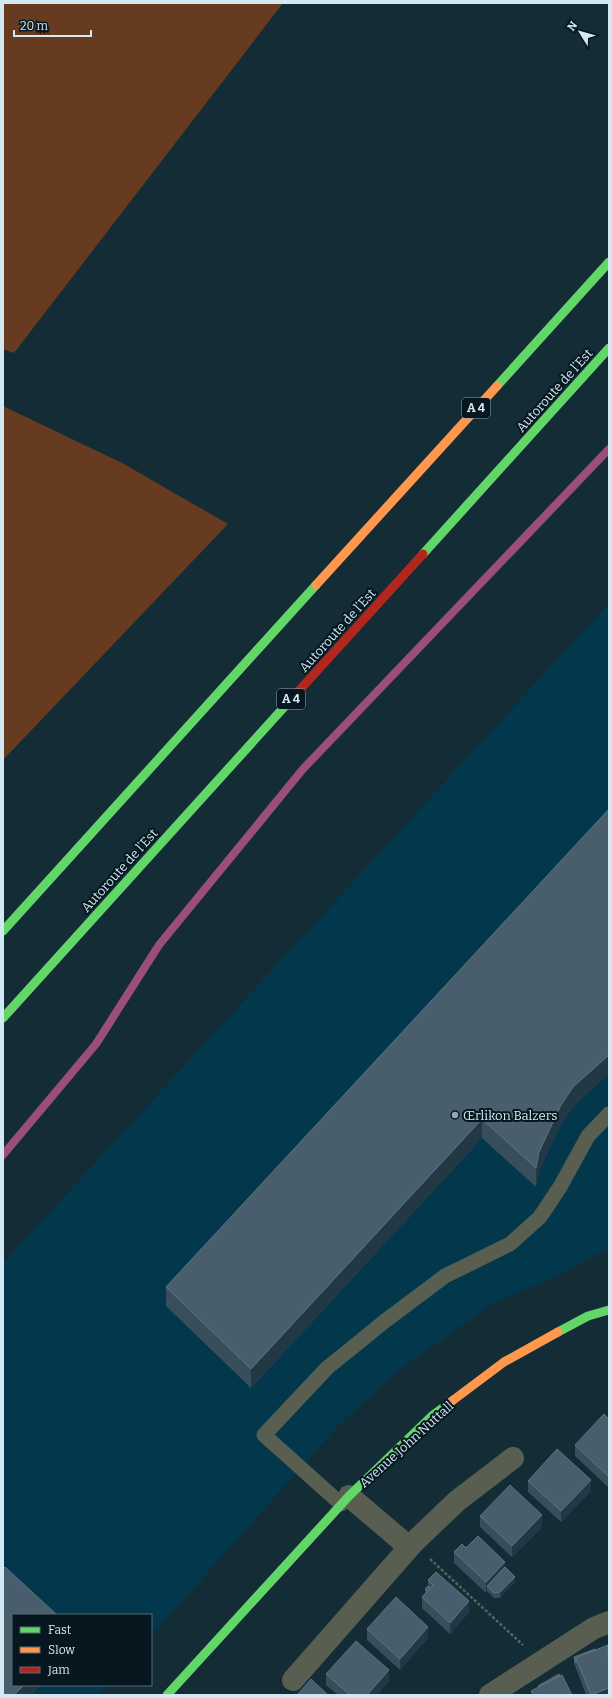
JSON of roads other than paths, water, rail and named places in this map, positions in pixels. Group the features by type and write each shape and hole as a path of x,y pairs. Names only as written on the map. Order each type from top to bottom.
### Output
{"main road":[{"name":"A 4","path":"3,931 609,262"},
{"name":"Autoroute de l’Est","path":"3,1018 609,348"},
{"path":"580,380 602,373"},
{"name":"Avenue John Nuttall","path":"167,1695 345,1500 434,1415 504,1362 588,1316 609,1310"}],"street":[{"path":"293,1680 412,1545 456,1501 513,1458"},
{"name":"Avenue John Nuttall","path":"345,1500 412,1545"},
{"path":"490,1695 594,1628 609,1622"}],"lane":[{"path":"345,1500 264,1435 327,1368 385,1321 445,1276 510,1244 540,1217 560,1186 588,1136 609,1114"}],"waterway":[{"path":"3,1155 96,1044 159,945 303,769 609,449"}],"place":[{"name":"Œrlikon Balzers","path":"455,1115"}]}
